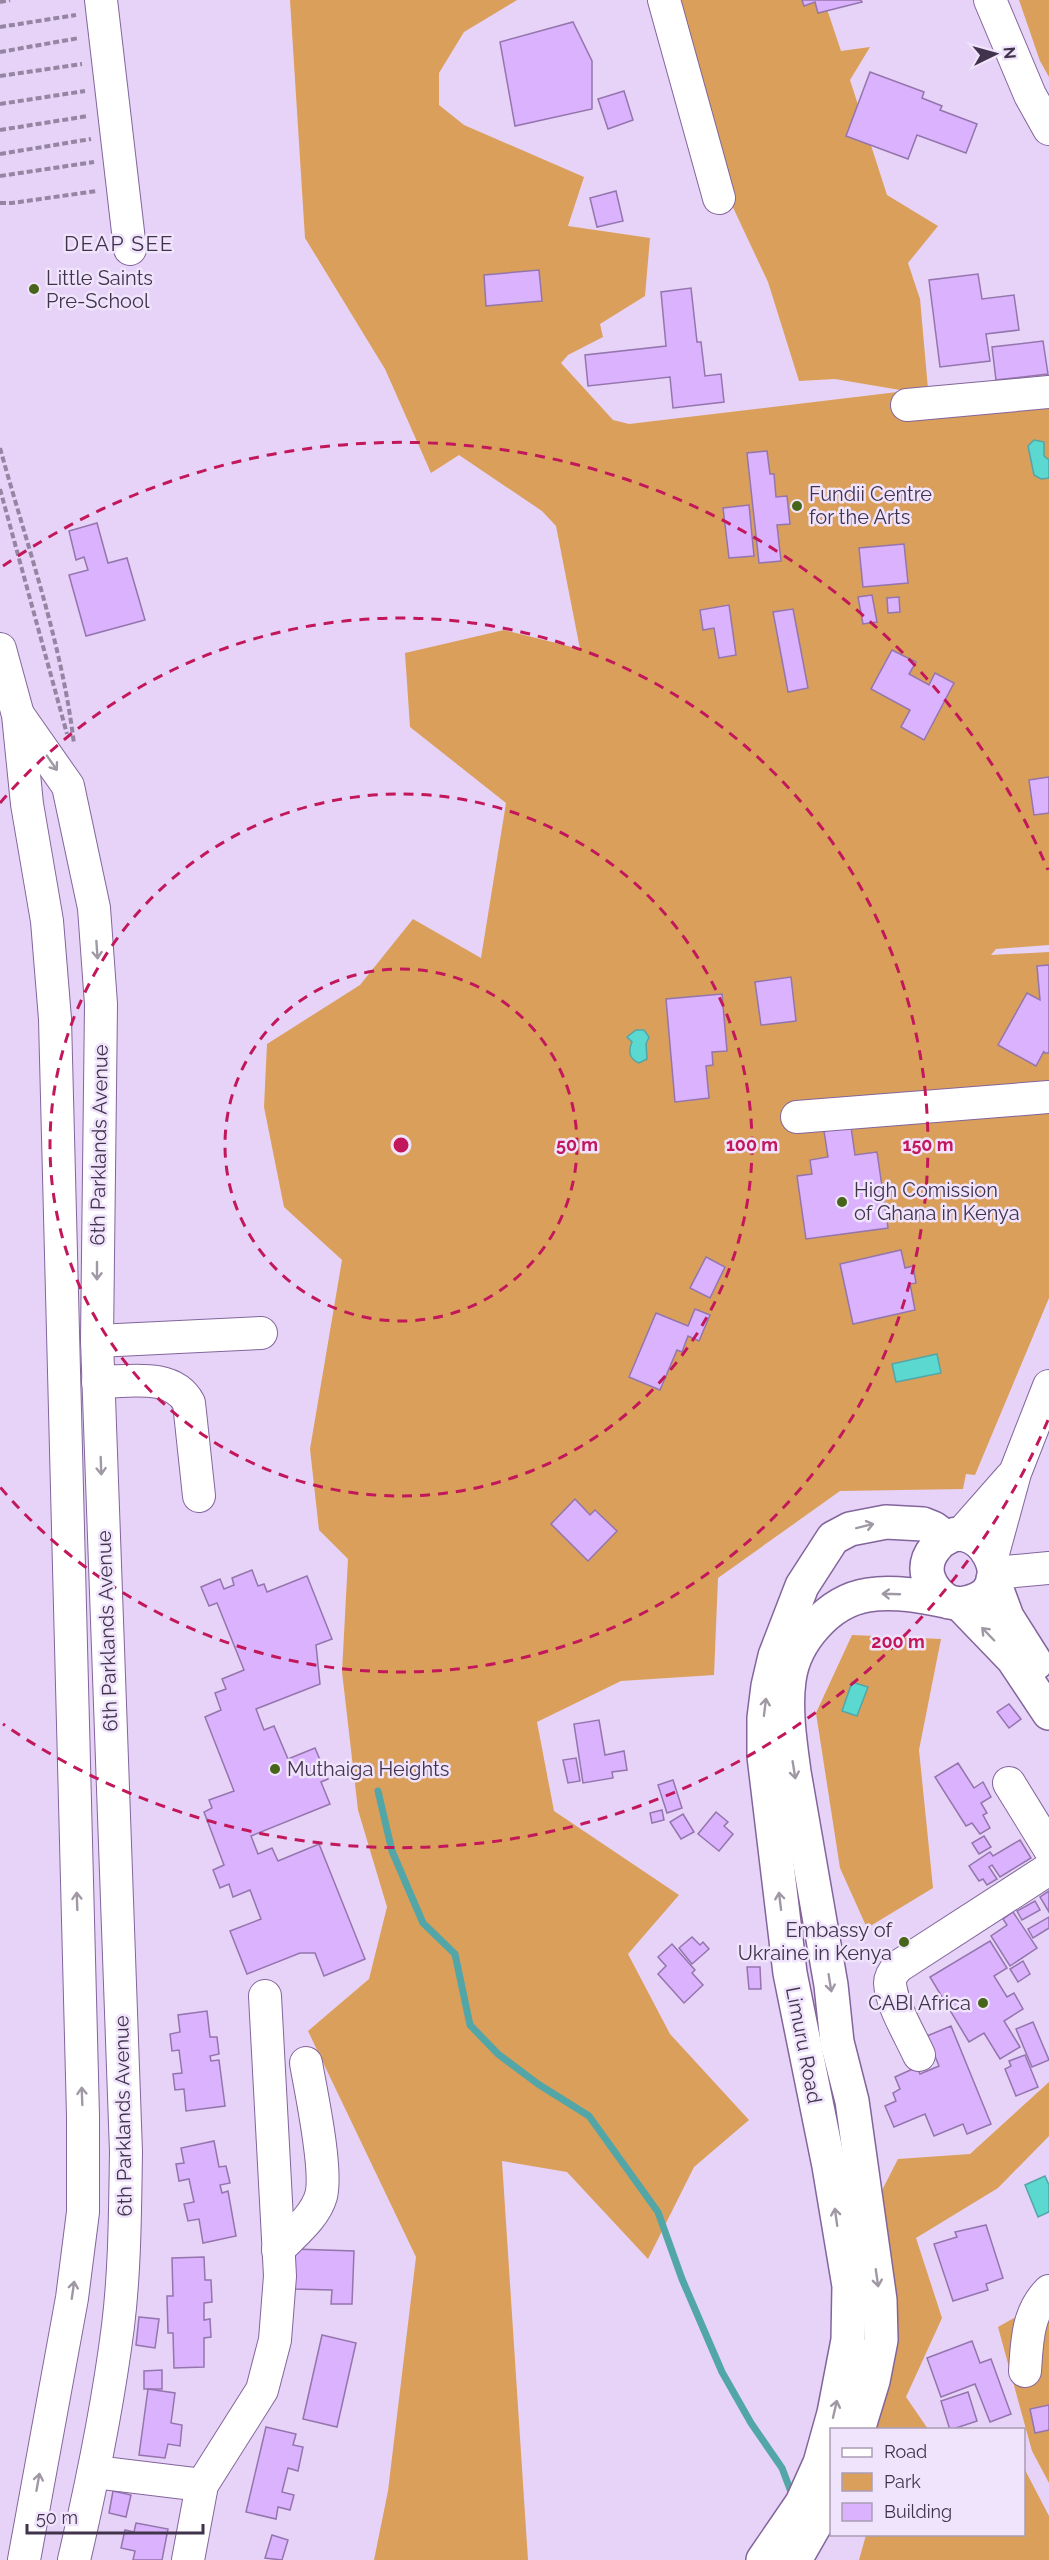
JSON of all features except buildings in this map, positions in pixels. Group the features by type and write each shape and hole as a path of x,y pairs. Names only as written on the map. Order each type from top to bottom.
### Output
{"main road":[{"name":"Limuru Road","path":"777,2555 816,2509 820,2463 834,2413 848,2340 849,2286 829,2166 813,2096 784,1932 764,1756 764,1718 768,1686 775,1656 802,1586 833,1538 850,1529 886,1522 923,1524 953,1537"},
{"path":"1047,1678 1007,1617 993,1570 980,1541 953,1537 937,1545 930,1554 927,1576 931,1587 939,1596 954,1603 1013,1659 1049,1713"},
{"path":"859,2428 873,2381 881,2340 880,2300 852,2101 837,2042 831,1985 789,1738 789,1678 813,1625 839,1604 867,1595 886,1593 954,1603 971,1602 981,1597 993,1570"}],"street":[{"path":"664,0 719,198"},
{"path":"990,0 1030,95 1049,129"},
{"path":"111,87 130,249"},
{"path":"907,405 1049,392"},
{"name":"6th Parklands Avenue","path":"0,649 18,715 27,804 47,921 56,1019 83,2116 83,2212 72,2298 24,2560"},
{"name":"6th Parklands Avenue","path":"18,715 68,786 94,908 101,1004 97,1341 126,2176 118,2325 95,2472 74,2560"},
{"path":"797,1117 1049,1097"},
{"path":"97,1341 261,1334"},
{"path":"98,1382 162,1382 175,1386 183,1392 189,1402 199,1496"},
{"path":"1049,1386 1015,1473 993,1570 1049,1568"},
{"path":"953,1537 1015,1473"},
{"path":"1009,1783 1049,1848"},
{"path":"919,2055 894,1998 890,1982 892,1974 899,1966 1049,1869"},
{"path":"188,2560 202,2485 262,2390 276,2340 280,2276 265,1996"},
{"path":"278,2250 309,2217 321,2196 322,2170 306,2062"},
{"path":"1025,2371 1028,2329 1035,2310 1049,2291"},
{"path":"95,2472 202,2485"}],"path":[{"path":"0,2 10,0"},
{"path":"0,27 111,87"},
{"path":"0,52 111,87"},
{"path":"0,76 111,87"},
{"path":"0,104 111,87"},
{"path":"0,130 111,87"},
{"path":"0,154 111,87"},
{"path":"0,176 111,87"},
{"path":"0,203 12,203 111,87"},
{"path":"0,448 57,651 70,708 72,749 0,489"}],"green space":[{"path":"290,0 517,0 464,32 439,73 439,105 464,125 584,177 568,226 650,238 645,296 600,324 603,337 568,355 561,363 613,420 629,424 906,391 835,379 799,381 768,282 699,135 667,0 824,0 841,51 870,47 850,80 887,195 938,226 908,263 920,299 928,389 1049,375 1049,945 996,949 991,955 1049,952 1049,1298 975,1475 966,1474 963,1489 840,1491 718,1578 714,1675 621,1681 537,1722 554,1811 679,1895 628,1954 670,2034 749,2120 694,2167 648,2259 567,2172 502,2161 528,2560 374,2560 388,2491 416,2257 308,2031 369,1979 387,1907 358,1810 342,1672 348,1559 319,1530 310,1449 342,1260 284,1207 264,1107 267,1044 360,985 413,919 481,958 506,803 410,727 405,653 504,630 580,649 556,526 542,511 459,455 431,473 385,369 305,238"},
{"path":"1019,0 1049,0 1049,77 1040,61"},
{"path":"852,1635 941,1639 919,1750 933,1888 867,1928 840,1868 816,1713"},
{"path":"1049,2082 1049,2136 998,2188 916,2238 942,2318 906,2397 927,2428 875,2428 857,2239 898,2159 970,2154"},
{"path":"1049,2298 1049,2483 1032,2451 998,2327"},
{"path":"1025,2470 1049,2516 1049,2560 859,2560 866,2536 1025,2536"}],"shaded area":[{"path":"1034,440 1044,442 1044,456 1049,460 1049,478 1041,479 1034,475 1028,446"},
{"path":"636,1030 644,1030 649,1037 646,1044 647,1059 639,1063 631,1057 632,1042 627,1037"},
{"path":"937,1354 941,1373 896,1382 892,1364"},
{"path":"852,1682 868,1687 857,1716 842,1711"},
{"path":"1045,2176 1049,2185 1049,2212 1038,2217 1025,2185"}],"waterway":[{"path":"378,1791 392,1851 423,1923 455,1954 470,2025 498,2054 538,2084 589,2116 658,2212 682,2279 722,2372 751,2423 782,2468 793,2497"}],"place":[{"name":"Little Saints Pre-School","path":"34,289"},
{"name":"Fundii Centre for the Arts","path":"797,506"},
{"name":"High Comission of Ghana in Kenya","path":"842,1202"},
{"name":"Muthaiga Heights","path":"275,1769"},
{"name":"Embassy of Ukraine in Kenya","path":"904,1942"},
{"name":"CABI Africa","path":"983,2003"}],"district":[{"name":"DEAP SEE","path":"119,243"}]}
